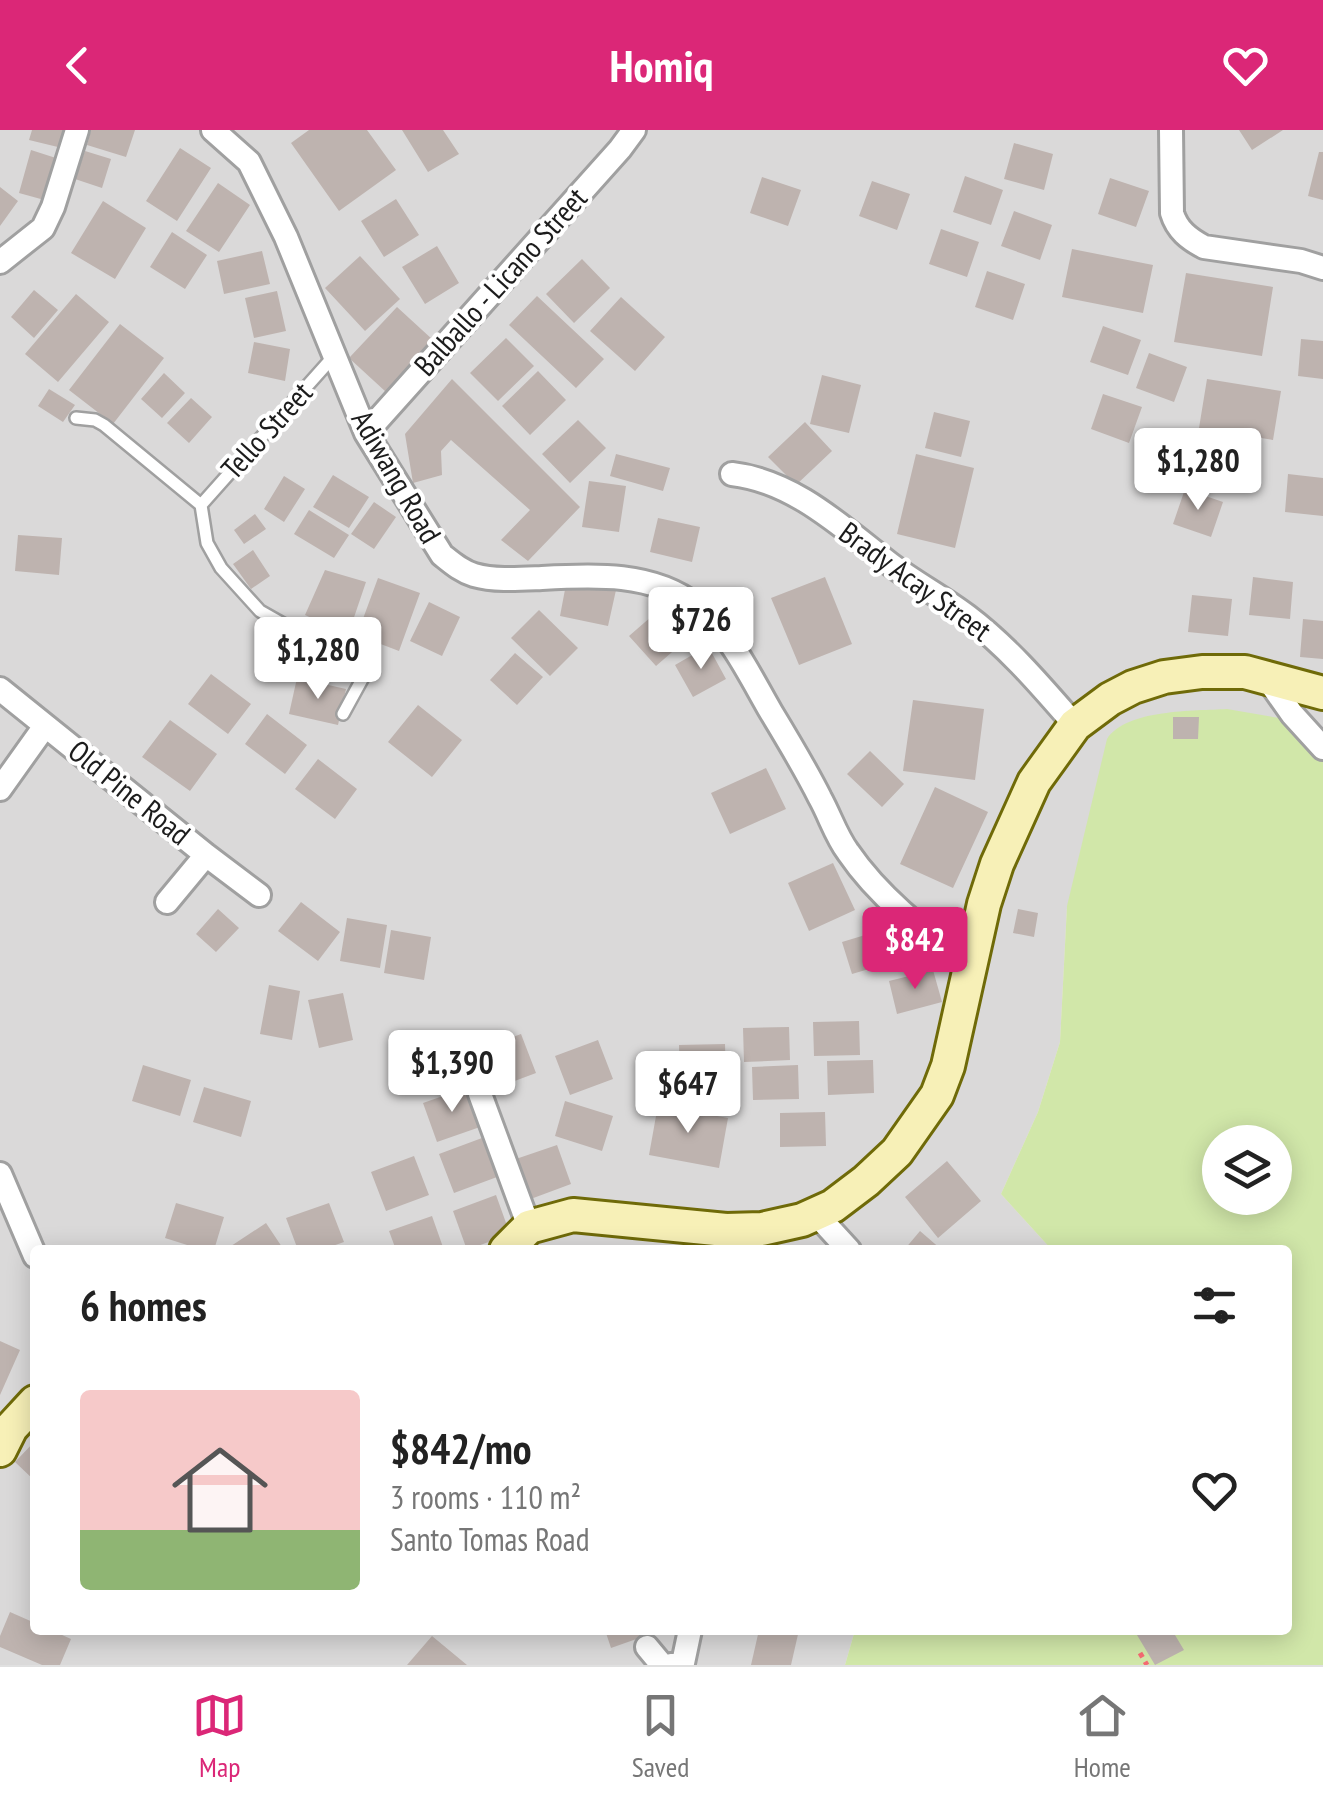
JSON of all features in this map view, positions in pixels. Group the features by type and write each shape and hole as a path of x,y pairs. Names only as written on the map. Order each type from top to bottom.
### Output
{"street":[{"path":"0,262 43,228 78,130"},
{"name":"Adiwang Road","path":"213,130 249,162 286,237 366,434 442,555 457,568 493,578 612,576 654,584 699,608 742,661 820,796 846,850 881,894 970,966"},
{"name":"Balballo - Licano Street","path":"366,434 634,130"},
{"path":"1171,130 1172,213 1181,232 1204,247 1301,261 1323,268"},
{"name":"Brady Acay Street","path":"732,474 752,476 785,488 966,615 1015,658 1074,725"},
{"path":"480,1094 517,1238 573,1215 726,1230 802,1220 833,1206 897,1152 937,1095 948,1066 984,904 997,864 1034,782 1074,725 1132,687 1164,677 1202,672 1245,672 1323,693"},
{"path":"1266,676 1292,714 1323,748"},
{"name":"Old Pine Road","path":"0,688 259,895"},
{"path":"0,788 46,726"},
{"path":"167,902 206,855"},
{"path":"0,1174 30,1245"},
{"path":"816,1214 845,1245"},
{"path":"0,1450 11,1428 30,1407"},
{"path":"671,1665 683,1663 689,1635"}],"lane":[{"name":"Tello Street","path":"202,505 334,358"},
{"name":"Tello Street","path":"76,418 104,425 202,505 207,543 221,568 260,611 313,641 363,661 366,672 343,714"}],"path":[{"path":"1140,1653 1147,1665"}],"shaded area":[{"path":"0,130 1323,130 1323,731 1291,720 1067,906 1060,1042 1038,1112 1001,1194 1047,1245 30,1245 30,1635 854,1635 845,1665 0,1665"}],"green space":[{"path":"1227,709 1291,720 1323,731 1323,1665 845,1665 854,1635 1292,1635 1292,1245 1047,1245 1001,1194 1038,1112 1060,1042 1067,906 1107,739 1116,729 1145,717"}],"building":[{"path":"32,130 67,130 62,148 29,140"},
{"path":"91,130 135,130 126,157 87,145"},
{"path":"309,130 367,130 396,170 339,211 291,143"},
{"path":"402,130 443,130 459,154 428,172"},
{"path":"1239,130 1283,130 1252,150"},
{"path":"1014,143 1053,154 1044,190 1004,179"},
{"path":"180,148 211,168 177,221 146,201"},
{"path":"31,150 59,159 48,201 19,193"},
{"path":"85,151 111,159 102,188 75,179"},
{"path":"1319,152 1323,152 1323,200 1308,196"},
{"path":"965,176 1003,190 991,225 953,212"},
{"path":"762,177 801,190 788,226 750,213"},
{"path":"1110,178 1149,191 1136,227 1098,214"},
{"path":"872,181 910,194 897,230 859,216"},
{"path":"218,183 250,205 219,252 186,231"},
{"path":"0,187 18,201 0,226"},
{"path":"396,199 419,235 384,257 361,221"},
{"path":"103,201 146,228 115,279 71,253"},
{"path":"1014,211 1052,225 1040,260 1001,246"},
{"path":"941,229 979,242 967,277 929,264"},
{"path":"172,232 207,255 185,289 150,267"},
{"path":"437,246 459,283 425,304 402,267"},
{"path":"1072,249 1153,265 1143,313 1062,297"},
{"path":"262,251 270,284 224,294 217,261"},
{"path":"360,256 400,299 365,331 325,288"},
{"path":"582,259 610,288 574,323 546,294"},
{"path":"987,271 1025,284 1013,320 975,307"},
{"path":"1186,273 1273,287 1262,356 1174,342"},
{"path":"34,290 58,310 34,338 11,317"},
{"path":"277,291 286,331 254,338 245,298"},
{"path":"76,294 109,322 58,382 25,354"},
{"path":"537,296 604,359 576,388 509,325"},
{"path":"621,297 665,337 635,371 590,331"},
{"path":"397,307 433,340 386,392 349,358"},
{"path":"120,324 164,358 113,424 69,390"},
{"path":"1103,326 1141,340 1128,375 1090,362"},
{"path":"506,338 534,366 498,401 470,373"},
{"path":"1301,339 1323,341 1323,379 1298,376"},
{"path":"254,342 290,349 285,381 248,373"},
{"path":"1149,353 1187,367 1174,402 1136,388"},
{"path":"538,371 566,400 530,435 502,406"},
{"path":"164,373 185,393 162,418 141,399"},
{"path":"822,375 861,385 849,433 810,424"},
{"path":"452,379 580,507 528,561 501,540 530,510 451,440 441,451 442,475 413,483 405,434"},
{"path":"1207,379 1281,391 1273,440 1199,428"},
{"path":"49,389 75,405 63,422 38,406"},
{"path":"1103,394 1142,407 1129,443 1091,429"},
{"path":"191,398 212,417 189,443 167,423"},
{"path":"934,412 970,421 961,457 925,448"},
{"path":"578,420 606,448 570,483 542,454"},
{"path":"805,422 832,451 796,485 768,457"},
{"path":"616,454 670,468 663,491 610,476"},
{"path":"916,454 974,468 955,548 897,534"},
{"path":"1288,474 1323,478 1323,516 1285,512"},
{"path":"333,475 369,497 349,528 313,507"},
{"path":"284,476 305,489 284,522 264,509"},
{"path":"589,481 626,486 619,532 582,527"},
{"path":"1185,489 1223,502 1211,537 1173,524"},
{"path":"374,502 396,517 374,549 351,534"},
{"path":"309,510 349,535 334,558 294,534"},
{"path":"255,514 266,529 244,544 234,530"},
{"path":"658,518 700,527 692,562 650,552"},
{"path":"18,535 62,538 59,575 15,571"},
{"path":"253,550 270,576 251,589 233,564"},
{"path":"325,570 366,582 348,635 305,615"},
{"path":"825,577 852,644 799,665 771,598"},
{"path":"1253,577 1293,582 1290,619 1249,615"},
{"path":"378,578 420,593 399,651 357,635"},
{"path":"567,579 616,590 608,626 560,616"},
{"path":"1192,595 1232,599 1228,636 1188,632"},
{"path":"429,602 460,617 442,656 410,641"},
{"path":"667,603 694,633 656,666 629,636"},
{"path":"539,610 578,648 550,676 511,638"},
{"path":"1303,619 1323,621 1323,659 1300,657"},
{"path":"708,646 726,679 693,697 675,665"},
{"path":"515,653 543,677 517,705 490,680"},
{"path":"211,674 251,704 228,734 188,704"},
{"path":"297,678 346,689 338,725 289,714"},
{"path":"913,700 984,709 975,780 903,771"},
{"path":"418,705 462,740 432,777 388,742"},
{"path":"267,714 307,745 285,774 245,744"},
{"path":"1173,717 1199,717 1198,739 1173,739"},
{"path":"170,720 217,754 190,791 142,757"},
{"path":"870,751 904,784 882,807 847,774"},
{"path":"318,759 357,789 335,819 295,789"},
{"path":"766,768 786,809 730,834 711,793"},
{"path":"935,787 988,812 953,888 900,864"},
{"path":"833,863 855,910 809,931 788,883"},
{"path":"301,902 340,932 318,961 278,931"},
{"path":"218,909 239,928 216,952 196,934"},
{"path":"1018,909 1038,913 1034,937 1013,933"},
{"path":"347,918 387,925 380,968 340,961"},
{"path":"885,929 896,961 852,974 842,942"},
{"path":"391,930 431,937 424,980 384,973"},
{"path":"933,970 942,1002 897,1014 889,981"},
{"path":"269,985 300,991 292,1040 260,1034"},
{"path":"343,993 353,1040 319,1048 308,1000"},
{"path":"859,1021 860,1055 814,1056 813,1022"},
{"path":"789,1027 790,1060 744,1062 743,1028"},
{"path":"521,1034 536,1073 493,1089 478,1050"},
{"path":"598,1040 613,1079 570,1095 555,1056"},
{"path":"725,1044 726,1077 680,1078 679,1045"},
{"path":"873,1060 874,1093 828,1095 827,1061"},
{"path":"143,1065 191,1080 180,1116 132,1101"},
{"path":"798,1065 799,1099 753,1100 752,1067"},
{"path":"204,1087 251,1101 241,1137 193,1122"},
{"path":"466,1088 480,1127 437,1142 423,1103"},
{"path":"565,1101 613,1116 602,1151 555,1136"},
{"path":"658,1105 728,1118 719,1168 649,1155"},
{"path":"825,1112 826,1146 780,1147 780,1113"},
{"path":"482,1138 497,1177 454,1193 439,1154"},
{"path":"557,1145 571,1184 528,1200 513,1160"},
{"path":"414,1156 429,1195 386,1211 371,1172"},
{"path":"947,1161 981,1201 938,1238 905,1197"},
{"path":"496,1195 510,1234 480,1245 465,1245 453,1211"},
{"path":"176,1203 224,1217 216,1245 187,1245 165,1238"},
{"path":"329,1203 344,1242 296,1245 286,1218"},
{"path":"432,1216 442,1245 394,1245 389,1231"},
{"path":"266,1223 281,1245 233,1245"},
{"path":"920,1231 936,1245 908,1245"},
{"path":"0,1341 20,1350 0,1395"},
{"path":"30,1446 30,1476 15,1462"},
{"path":"10,1612 30,1621 30,1635 62,1635 71,1639 60,1665 42,1665 0,1647 0,1636"},
{"path":"607,1635 648,1635 611,1648"},
{"path":"758,1635 798,1635 791,1665 751,1665"},
{"path":"1137,1635 1175,1635 1184,1650 1155,1665"},
{"path":"432,1636 467,1665 407,1665"}]}
